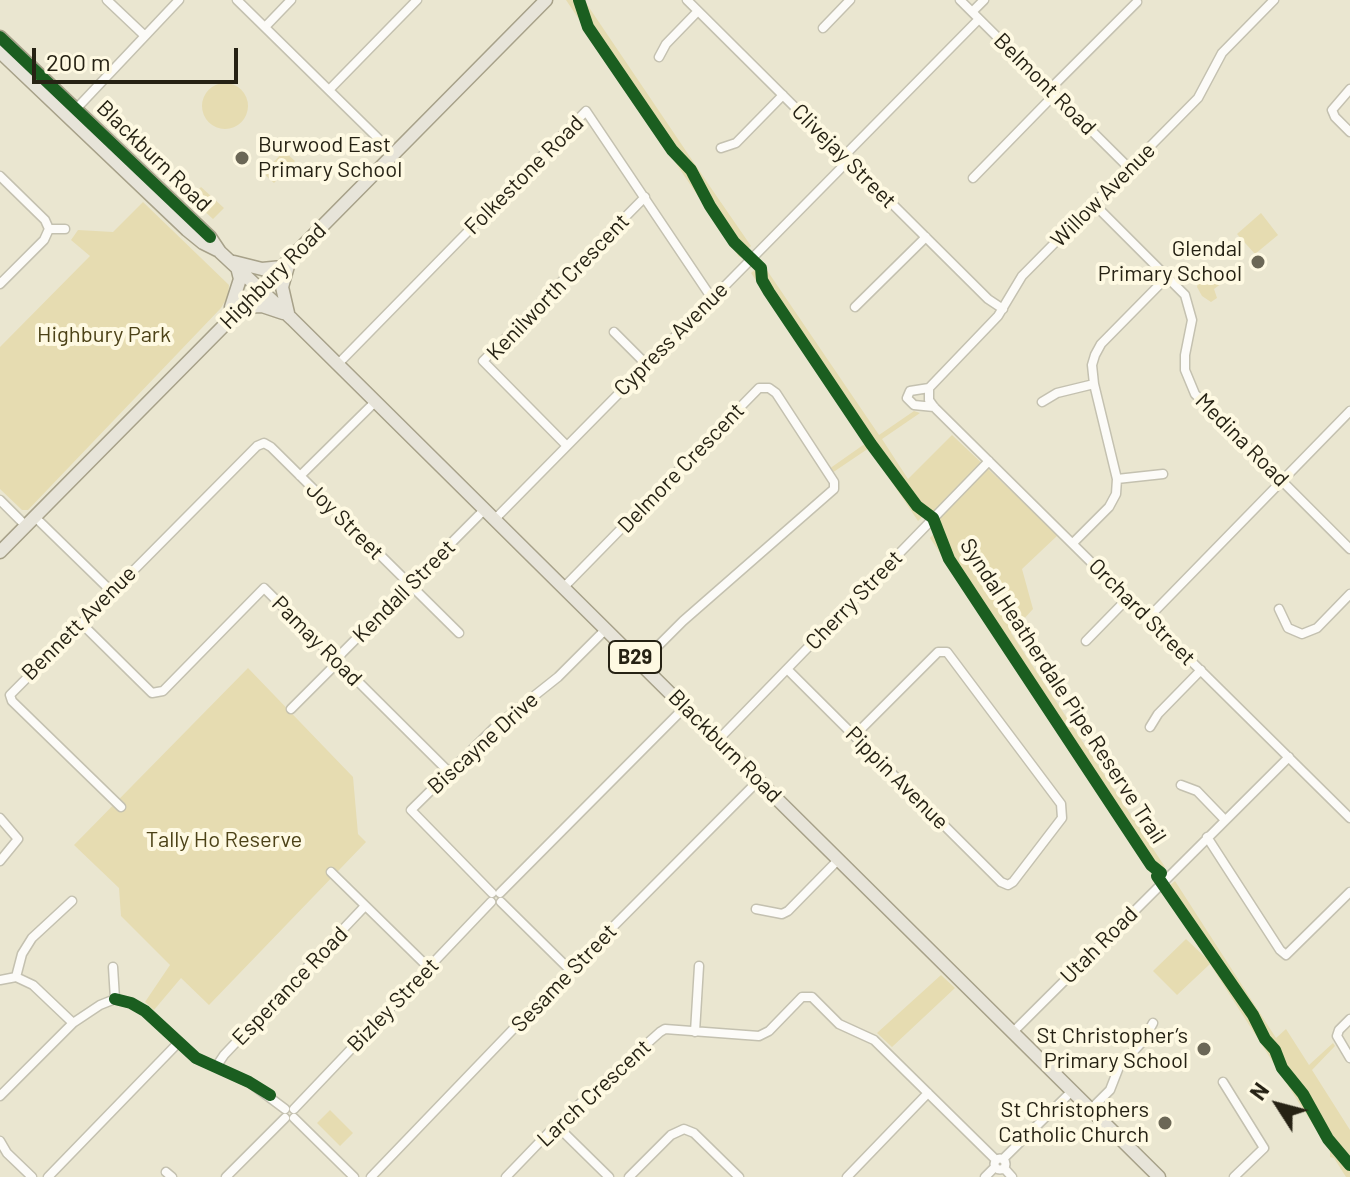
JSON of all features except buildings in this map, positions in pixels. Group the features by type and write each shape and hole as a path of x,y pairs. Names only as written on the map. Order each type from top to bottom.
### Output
{"main road":[{"name":"Highbury Road","path":"0,552 394,154 533,6 546,0"},
{"name":"Blackburn Road","path":"0,37 187,230 220,252 290,316 1159,1177"},
{"name":"Blackburn Road","path":"0,52 72,113"},
{"path":"234,264 262,269 287,263 282,287 290,316"},
{"path":"232,318 231,307 240,279 234,264"},
{"path":"243,307 271,308 290,316"}],"street":[{"path":"107,0 145,36"},
{"path":"72,113 179,0"},
{"path":"237,0 394,154"},
{"path":"265,27 291,0"},
{"path":"329,90 417,0"},
{"name":"Clivejay Street","path":"687,0 988,299 1003,309"},
{"path":"823,28 850,0"},
{"name":"Belmont Road","path":"960,0 1129,168"},
{"name":"Cypress Avenue","path":"490,514 566,445 846,158 976,15 984,0"},
{"name":"Willow Avenue","path":"929,388 1003,309 1022,276 1198,98 1222,53 1274,0"},
{"path":"973,178 1137,2"},
{"path":"659,57 666,44 698,11"},
{"path":"1350,89 1332,110 1350,132"},
{"path":"721,148 736,143 783,95"},
{"name":"Folkestone Road","path":"338,364 586,111 711,297"},
{"path":"0,176 45,220 49,229 44,240 0,284"},
{"name":"Kenilworth Crescent","path":"566,445 483,361 645,197"},
{"name":"Medina Road","path":"1094,204 1185,295 1191,312 1185,370 1195,394 1350,549"},
{"path":"49,229 65,229"},
{"path":"855,307 926,237"},
{"path":"1073,543 1109,507 1116,494 1117,479 1092,365 1101,344 1167,277"},
{"path":"614,332 646,364"},
{"path":"1042,402 1057,393 1094,384"},
{"name":"Delmore Crescent","path":"564,587 759,388 769,388 776,393 834,482 834,489 683,621 641,663"},
{"path":"929,388 929,400 934,407"},
{"name":"Orchard Street","path":"929,388 910,391 907,398 914,405 934,407 1350,818"},
{"path":"300,476 376,401"},
{"path":"1149,617 1350,411"},
{"name":"Joy Street","path":"264,443 459,633"},
{"name":"Bennett Avenue","path":"121,807 12,701 10,695 257,446 264,443"},
{"name":"Cherry Street","path":"719,739 989,461"},
{"path":"1117,479 1163,474"},
{"path":"0,500 31,521 111,591"},
{"name":"Kendall Street","path":"291,709 410,585 490,514"},
{"name":"Pamay Road","path":"81,623 152,693 163,691 264,588 449,772"},
{"path":"1279,609 1288,628 1295,633 1310,633 1350,594"},
{"path":"1086,641 1128,598"},
{"name":"Biscayne Drive","path":"496,898 411,810 495,727 558,677 606,629"},
{"name":"Pippin Avenue","path":"788,670 854,736 1001,882 1008,885 1013,882 1059,826 1061,804 947,652 938,652 854,736"},
{"path":"1150,727 1158,714 1201,670"},
{"name":"Bizley Street","path":"226,1177 685,707"},
{"name":"Utah Road","path":"1013,1032 1289,757"},
{"name":"Sesame Street","path":"371,1177 759,780"},
{"path":"1181,785 1197,791 1225,820"},
{"path":"0,818 18,839 0,861"},
{"path":"1207,837 1286,955 1350,892"},
{"path":"756,909 782,914 788,911 839,859"},
{"path":"331,872 429,968"},
{"path":"496,898 570,970"},
{"path":"16,977 22,954 32,938 72,901"},
{"name":"Esperance Road","path":"216,1067 365,906"},
{"path":"695,1032 699,966"},
{"path":"113,967 115,999"},
{"path":"0,980 16,977 33,985 73,1023"},
{"name":"Larch Crescent","path":"506,1177 556,1125 660,1032 665,1029 759,1036 769,1031 802,997 812,997 839,1024 874,1040 1012,1177"},
{"path":"0,1096 73,1023 115,999 145,1011 196,1058 249,1082 290,1113 354,1177"},
{"path":"1350,1019 1337,1036 1350,1058"},
{"path":"1091,1109 1110,1090 1119,1067 1143,1041 1153,1023"},
{"path":"48,1177 178,1043"},
{"path":"1223,1082 1264,1148 1234,1177"},
{"path":"985,1177 1072,1091"},
{"path":"847,1177 928,1093"},
{"path":"556,1125 609,1177"},
{"path":"629,1177 671,1135 684,1129 694,1133 739,1177"},
{"path":"0,1141 7,1153 32,1177"}],"green space":[{"path":"566,0 584,0 751,246 739,257"},
{"path":"225,83 241,90 248,106 241,122 225,129 209,122 202,106 209,90"},
{"path":"284,151 295,161 274,183 263,173"},
{"path":"201,187 224,208 213,219 190,198"},
{"name":"Highbury Park","path":"143,202 229,285 228,296 221,308 28,510 22,510 0,489 0,347 90,256 71,240 78,230 113,232"},
{"path":"1261,213 1278,235 1255,254 1237,234"},
{"path":"762,263 879,435 914,411 920,413 882,439 908,479 952,435 1058,535 1022,569 1033,609 1011,633 1165,867 1155,877 930,538 940,526 929,510 918,521 869,448 832,473 829,469 866,443 751,273"},
{"path":"1207,273 1216,273 1222,283 1214,289 1217,298 1211,302 1202,296 1197,287 1199,279"},
{"name":"Tally Ho Reserve","path":"248,668 353,777 358,834 366,842 209,1005 181,978 154,1010 145,1002 170,965 121,916 119,888 74,845"},
{"path":"1175,881 1276,1038 1286,1029 1309,1065 1333,1043 1335,1046 1312,1070 1350,1130 1350,1177 1346,1177 1334,1158 1330,1157 1330,1151 1210,964 1177,995 1153,971 1186,939 1206,958 1163,891"},
{"path":"941,975 955,988 892,1047 877,1033"},
{"path":"330,1110 353,1133 340,1146 317,1123"}],"cycle path":[{"name":"Syndal Heatherdale Pipe Reserve Trail","path":"579,0 588,27 672,150 691,170 734,242 761,268 762,280 769,292 871,444 917,506 933,518 949,559 1151,865 1161,873 1157,876 1253,1015 1265,1039 1275,1050 1282,1068 1303,1094 1328,1139 1350,1165"},
{"path":"0,37 210,237"},
{"path":"115,999 145,1011 196,1058 270,1095"}],"place":[{"name":"Burwood East Primary School","path":"242,158"},
{"name":"Glendal Primary School","path":"1258,262"},
{"name":"St Christopher’s Primary School","path":"1204,1049"},
{"name":"St Christophers Catholic Church","path":"1165,1123"}]}
